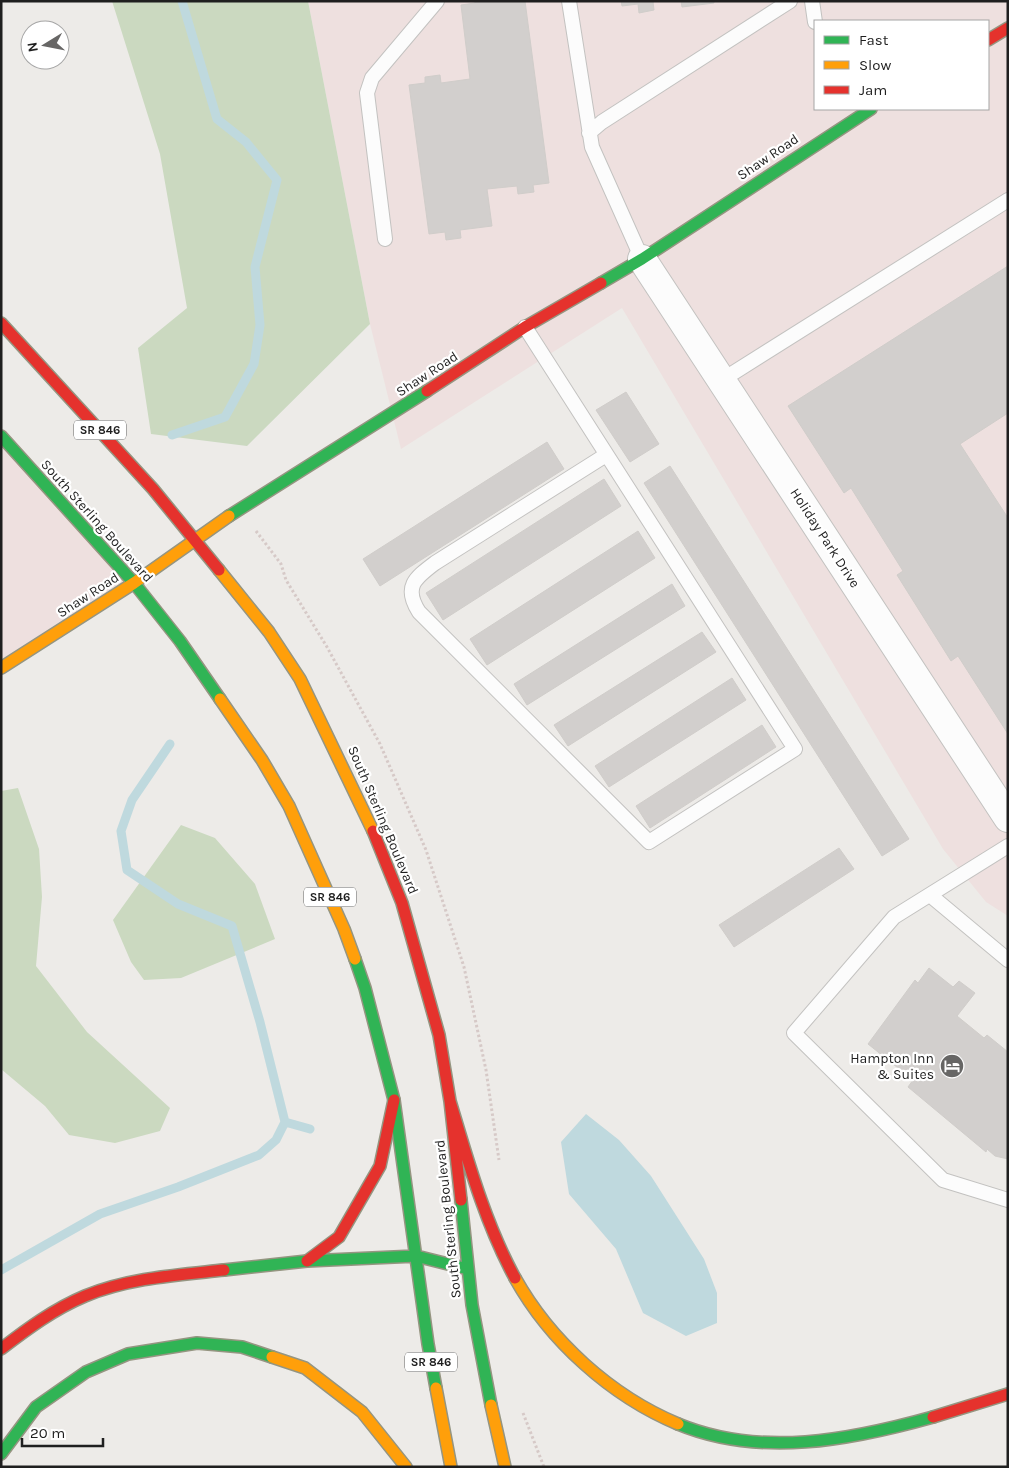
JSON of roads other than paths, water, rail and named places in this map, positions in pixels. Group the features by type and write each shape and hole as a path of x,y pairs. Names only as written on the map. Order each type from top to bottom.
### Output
{"main road":[{"path":"989,39 1008,28"},
{"name":"Shaw Road","path":"1,668 134,582 239,509 383,420 525,327 642,259 867,110"},
{"name":"South Sterling Boulevard","path":"1,323 100,429 196,540 269,632 300,679 380,845 402,903 423,972 439,1035 450,1101 473,1312 490,1405 505,1467"},
{"name":"South Sterling Boulevard","path":"1,436 134,582 180,641 251,744 289,806 344,929 365,988 394,1100 428,1344 451,1467"},
{"path":"307,1261 339,1237 380,1166 394,1100"},
{"path":"450,1101 481,1203 522,1291 538,1316 581,1360 629,1398 681,1426 732,1440 802,1442 872,1432 1008,1394"},
{"path":"1,1349 34,1323 84,1296 137,1281 183,1274 307,1261 416,1256 468,1269"},
{"path":"1,1454 36,1407 86,1372 128,1354 197,1343 242,1347 305,1368 362,1412 406,1467"}],"street":[{"name":"Holiday Park Drive","path":"642,259 1008,818"}],"lane":[{"path":"385,239 367,93 372,78 437,1"},
{"path":"569,1 589,133 596,161 642,259"},
{"path":"589,133 790,1"},
{"path":"812,1 815,20"},
{"path":"722,380 1008,200"},
{"path":"525,327 795,749 649,842 419,612 412,601 410,591 414,581 435,563 606,455"},
{"path":"1008,846 894,917 794,1033 943,1180 1008,1200"},
{"path":"930,895 1008,960"}],"water":[{"path":"586,1114 619,1140 651,1176 704,1259 717,1293 717,1323 686,1336 643,1313 616,1249 569,1194 561,1142"}],"waterway":[{"path":"172,435 225,417 254,364 260,325 255,267 277,180 246,142 217,119 182,1"},
{"path":"1,1270 100,1214 178,1187 259,1155 276,1140 285,1122 260,1022 232,926 178,904 127,870 121,831 132,800 170,744"},
{"path":"285,1122 310,1129"}],"place":[{"name":"Hampton Inn & Suites","path":"952,1066"}]}
